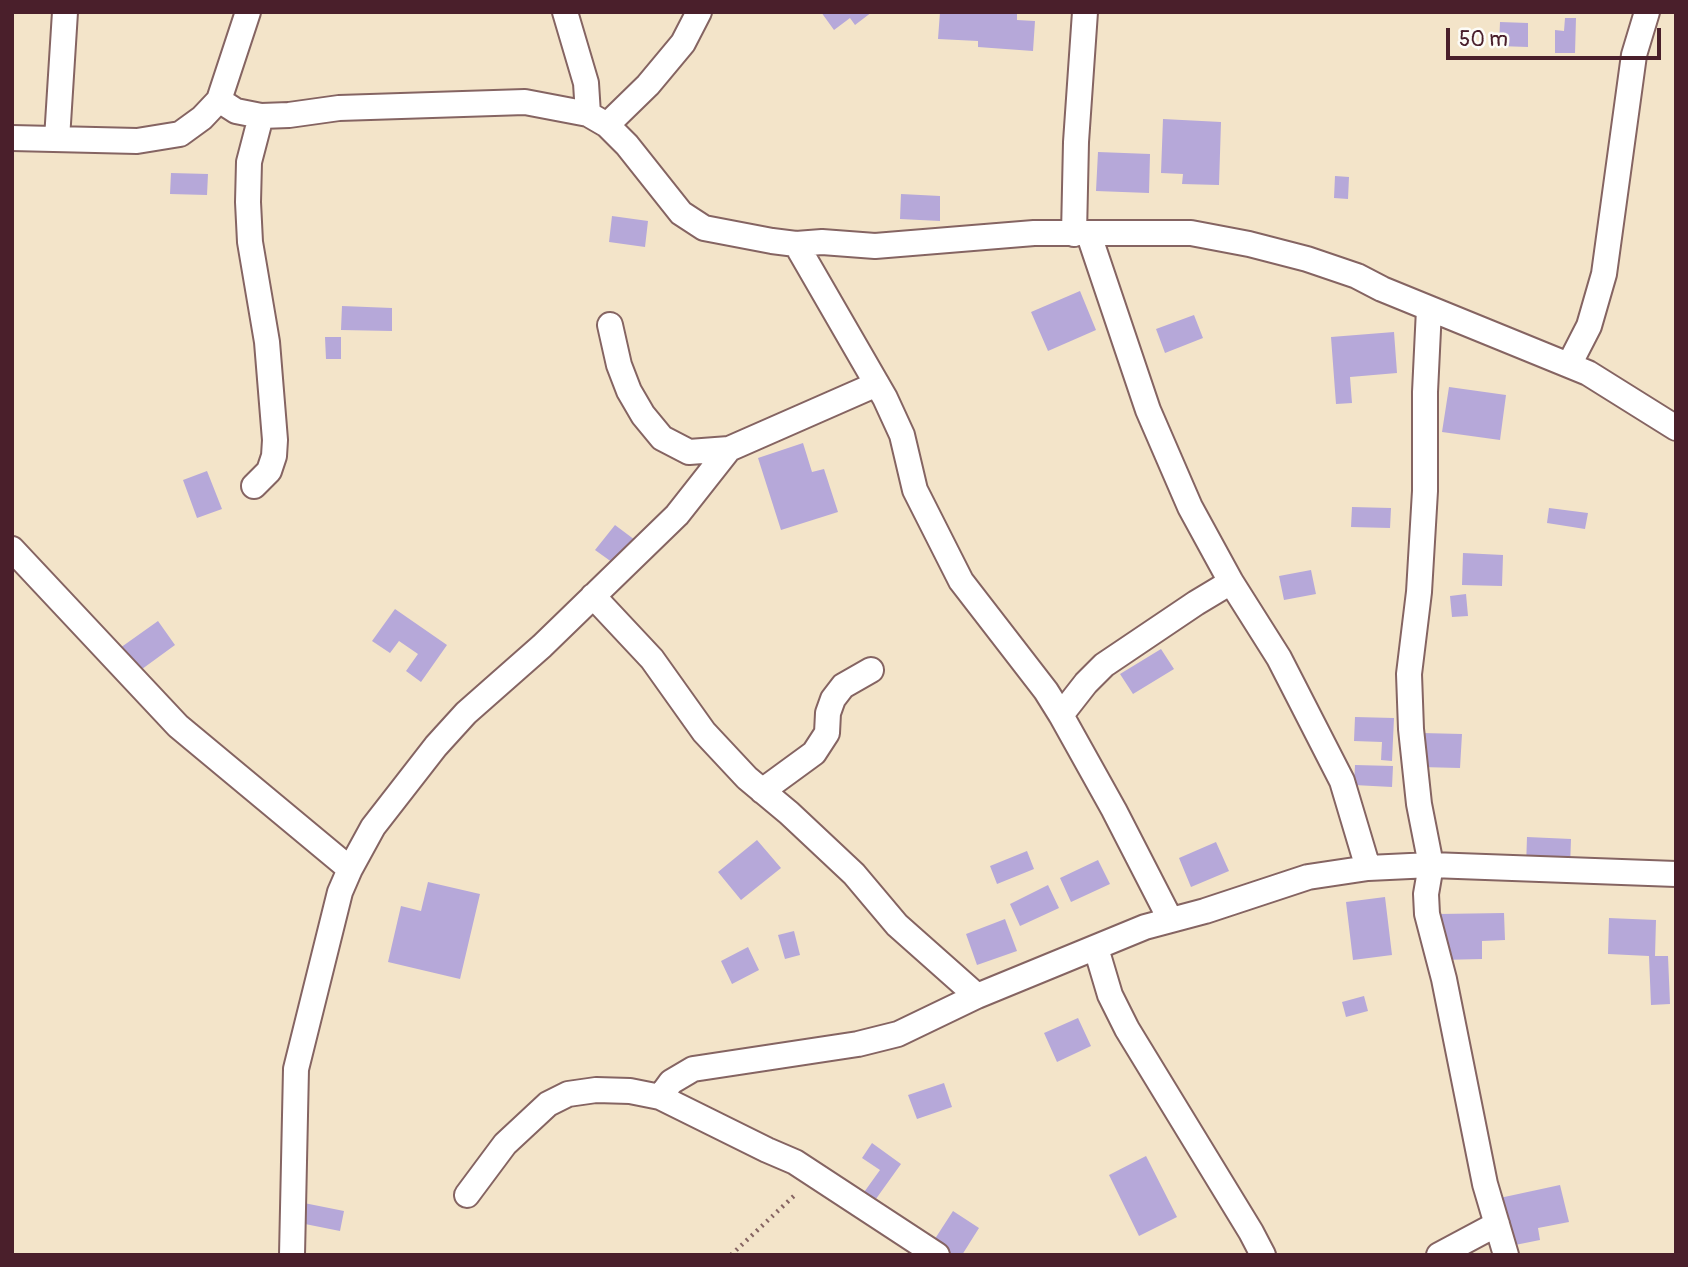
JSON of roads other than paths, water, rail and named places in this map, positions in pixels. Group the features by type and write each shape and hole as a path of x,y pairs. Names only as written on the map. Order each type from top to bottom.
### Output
{"street":[{"path":"57,139 65,12"},
{"path":"12,138 137,141 180,134 202,118 219,100 248,12"},
{"path":"565,12 598,120"},
{"path":"598,120 648,85 683,43 699,12"},
{"path":"1085,12 1076,142 1081,234 1147,410 1190,507 1231,582 1279,658 1342,781 1368,868"},
{"path":"1569,365 1588,326 1604,274 1634,55 1647,12"},
{"path":"219,100 236,111 261,116 339,108 525,102 598,120 627,145 681,213 704,228 736,236 796,243 875,246 1034,233 1191,233 1249,244 1357,276 1429,309 1588,373 1676,428"},
{"path":"254,486 269,471 275,440 267,342 250,242 248,202 249,162 261,116"},
{"path":"796,243 877,384 902,435 915,490 961,581 1046,691 1061,715 1170,919"},
{"path":"1429,309 1425,392 1425,491 1419,592 1409,674 1411,729 1419,804 1431,865 1426,894 1427,914 1444,979 1485,1184 1506,1255"},
{"path":"610,325 619,365 629,391 643,415 662,438 689,452 729,450 877,384"},
{"path":"292,1255 296,1069 340,892 350,869 373,827 436,746 466,713 677,515 729,450"},
{"path":"12,549 178,726 350,869"},
{"path":"1061,715 1104,665 1195,603 1231,582"},
{"path":"593,596 652,659 704,732 747,778 854,874 897,925 977,996"},
{"path":"762,791 823,744 833,699 843,686 871,670"},
{"path":"660,1097 671,1082 693,1069 859,1044 898,1034 977,996 1170,919 1205,911 1308,877 1368,868 1431,865 1676,873"},
{"path":"1096,948 1110,995 1127,1029 1263,1255"},
{"path":"467,1195 505,1144 548,1104 568,1094 596,1090 619,1091 660,1097 794,1162 937,1255"},
{"path":"1439,1255 1497,1224"}]}
